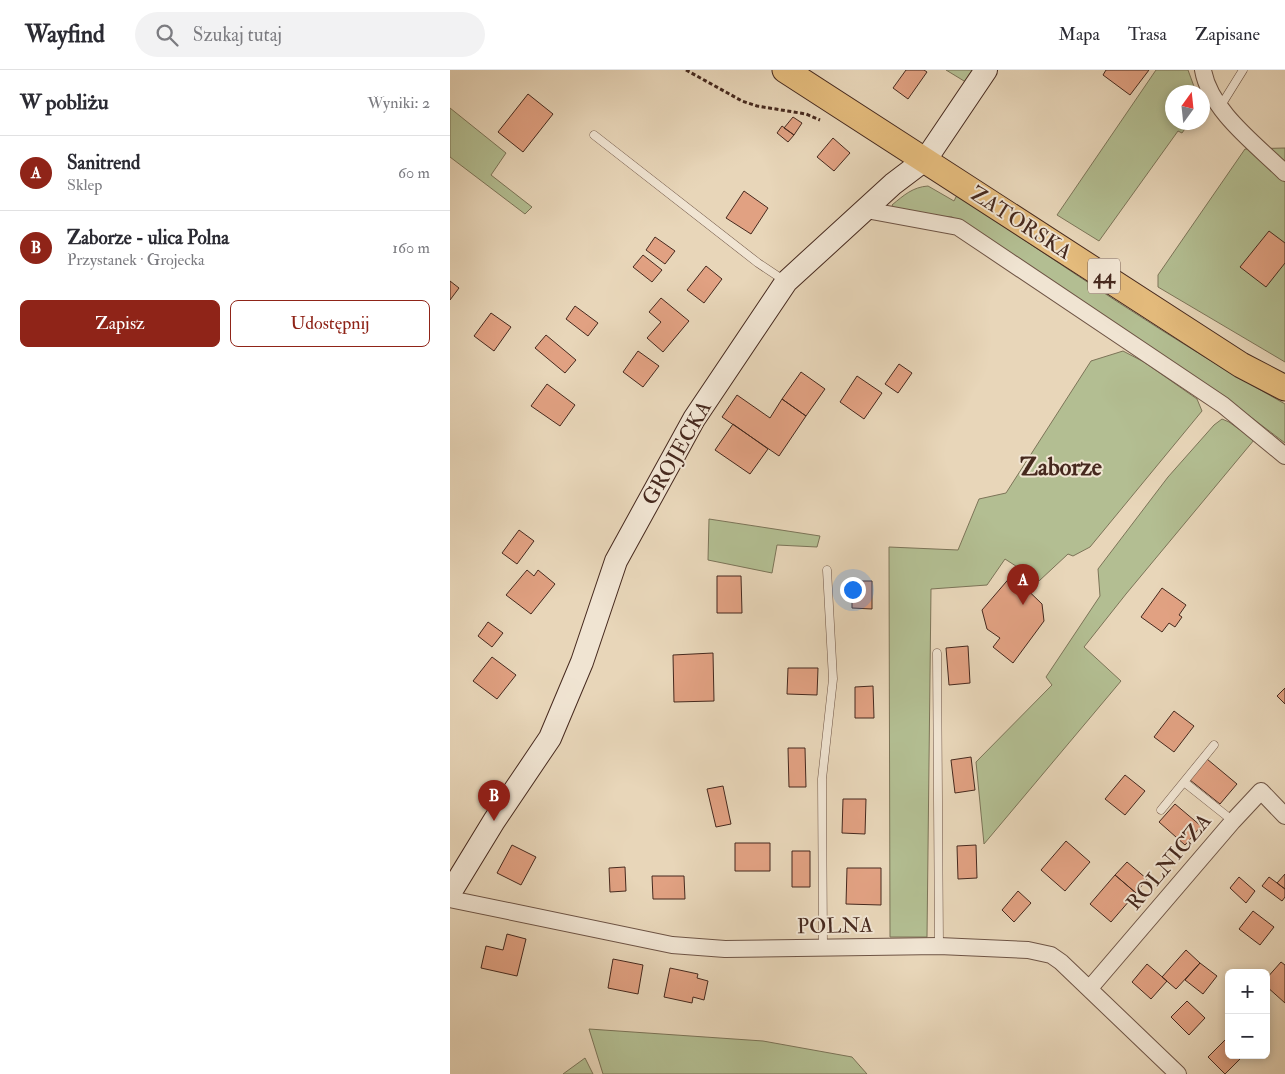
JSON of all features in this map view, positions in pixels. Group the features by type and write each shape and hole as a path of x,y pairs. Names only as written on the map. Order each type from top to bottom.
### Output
{"main road":[{"name":"ZATORSKA","path":"785,70 926,159 1241,365 1285,388"}],"street":[{"name":"GROJECKA","path":"450,893 494,821 550,738 582,662 616,561 694,419 786,282 893,184 926,159 986,70"},
{"path":"1203,70 1205,82 1219,108 1285,173"},
{"path":"866,210 958,227 1223,405 1285,456"},
{"name":"ROLNICZA","path":"1090,988 1233,820 1261,791 1285,816"},
{"name":"POLNA","path":"450,899 672,945 725,949 939,946 1028,950 1051,955 1090,988 1178,1074"}],"lane":[{"path":"1219,108 1243,70"},
{"path":"594,135 758,263 786,282"},
{"path":"823,948 822,779 833,679 826,570"},
{"path":"937,653 939,946"},
{"path":"1161,810 1214,745"},
{"path":"1184,782 1233,820"}],"path":[{"path":"686,70 742,101 757,106 806,114 826,123"}],"green space":[{"path":"946,70 977,70 969,84"},
{"path":"1156,70 1188,70 1193,85 1165,85 1165,130 1184,130 1182,133 1178,131 1099,241 1057,215"},
{"path":"450,108 506,153 491,175 532,207 525,214 450,157"},
{"path":"1285,148 1285,362 1158,287 1158,275 1245,149"},
{"path":"928,186 954,201 957,195 1160,329 1285,404 1285,443 1227,399 952,217 928,216 895,210 892,205 905,195 918,188"},
{"path":"1123,351 1144,362 1197,399 1202,411 1090,547 1073,556 1068,554 1039,581 1005,559 987,585 931,589 927,937 890,937 889,547 958,550 979,499 1006,493 1091,361"},
{"path":"1222,419 1254,440 1084,647 1121,681 984,844 976,762 1052,685 1046,677 1100,596 1098,569 1168,477 1214,425"},
{"path":"709,519 820,536 817,547 777,545 772,573 708,560"},
{"path":"589,1029 763,1041 852,1057 867,1074 603,1074"},
{"path":"585,1058 593,1074 563,1074"}],"building":[{"path":"906,70 924,70 927,72 908,99 893,88"},
{"path":"1106,70 1149,70 1130,95 1103,75"},
{"path":"528,94 553,114 523,152 498,132"},
{"path":"793,117 802,123 794,135 784,128"},
{"path":"782,126 794,135 788,142 777,133"},
{"path":"833,138 850,153 834,171 817,157"},
{"path":"744,191 768,208 751,234 726,218"},
{"path":"1269,231 1285,243 1285,263 1266,287 1240,267"},
{"path":"655,237 675,251 665,264 646,250"},
{"path":"643,255 662,270 652,282 633,267"},
{"path":"706,266 722,279 704,303 687,290"},
{"path":"450,281 459,288 450,300"},
{"path":"661,298 689,321 663,352 647,338 661,322 649,312"},
{"path":"575,306 598,323 588,336 566,319"},
{"path":"491,313 511,327 494,351 474,336"},
{"path":"546,335 576,360 565,373 535,348"},
{"path":"638,351 659,366 643,387 623,372"},
{"path":"899,364 912,373 898,393 885,384"},
{"path":"801,372 825,389 806,416 782,399"},
{"path":"857,376 882,393 864,419 840,402"},
{"path":"547,384 575,405 560,426 531,406"},
{"path":"737,395 770,418 782,399 806,416 779,456 722,417"},
{"path":"733,424 768,449 750,474 715,450"},
{"path":"519,530 534,541 517,564 502,553"},
{"path":"527,570 534,576 538,570 555,584 531,614 506,595"},
{"path":"1012,575 1042,604 1044,621 1013,663 993,647 1000,638 987,629 982,610"},
{"path":"717,576 741,576 742,613 717,613"},
{"path":"852,581 872,581 872,609 852,608"},
{"path":"1162,588 1186,605 1179,615 1182,617 1175,627 1169,623 1162,632 1141,617"},
{"path":"488,622 503,633 492,647 478,636"},
{"path":"968,646 970,683 949,685 946,648"},
{"path":"713,653 714,701 674,702 673,655"},
{"path":"492,657 516,675 497,699 473,681"},
{"path":"788,668 818,668 817,695 787,694"},
{"path":"873,686 874,718 855,718 855,687"},
{"path":"1285,688 1285,704 1277,696"},
{"path":"1174,711 1194,726 1174,752 1154,737"},
{"path":"788,748 805,748 806,787 789,787"},
{"path":"971,757 975,790 955,793 951,760"},
{"path":"1207,759 1237,784 1220,804 1190,780"},
{"path":"1125,775 1145,791 1125,815 1105,799"},
{"path":"723,786 731,824 716,827 707,789"},
{"path":"843,799 866,799 865,834 842,833"},
{"path":"1175,804 1201,826 1185,845 1159,822"},
{"path":"1066,841 1090,862 1065,891 1041,870"},
{"path":"735,843 770,843 770,871 735,871"},
{"path":"512,845 536,857 521,885 497,873"},
{"path":"976,845 977,878 958,879 957,846"},
{"path":"792,851 810,851 810,887 792,887"},
{"path":"1127,862 1147,879 1136,893 1115,875"},
{"path":"625,867 626,891 610,892 609,868"},
{"path":"847,868 881,868 881,905 846,904"},
{"path":"1285,874 1285,889 1277,883"},
{"path":"1115,875 1136,893 1111,922 1090,904"},
{"path":"652,876 684,876 685,899 653,899"},
{"path":"1239,877 1255,891 1246,903 1230,888"},
{"path":"1269,877 1285,889 1285,897 1282,901 1262,886"},
{"path":"1018,891 1031,903 1014,922 1002,910"},
{"path":"1253,911 1274,927 1260,945 1239,929"},
{"path":"507,934 526,939 517,976 481,968 486,946 503,950"},
{"path":"1186,950 1200,963 1176,989 1162,977"},
{"path":"613,959 643,965 638,994 608,988"},
{"path":"1281,962 1285,965 1285,1003 1270,990 1270,974"},
{"path":"1200,963 1217,976 1203,994 1185,980"},
{"path":"1147,964 1167,981 1151,999 1132,982"},
{"path":"670,968 698,974 697,978 708,981 704,1000 693,997 692,1003 664,997"},
{"path":"1187,1001 1205,1018 1189,1035 1171,1017"},
{"path":"1225,1040 1225,1059 1240,1059 1225,1074 1208,1057"}],"place":[{"name":"Sanitrend","path":"1023,605"},
{"name":"Zaborze - ulica Polna","path":"494,821"}],"district":[{"name":"Zaborze","path":"1061,467"}]}
